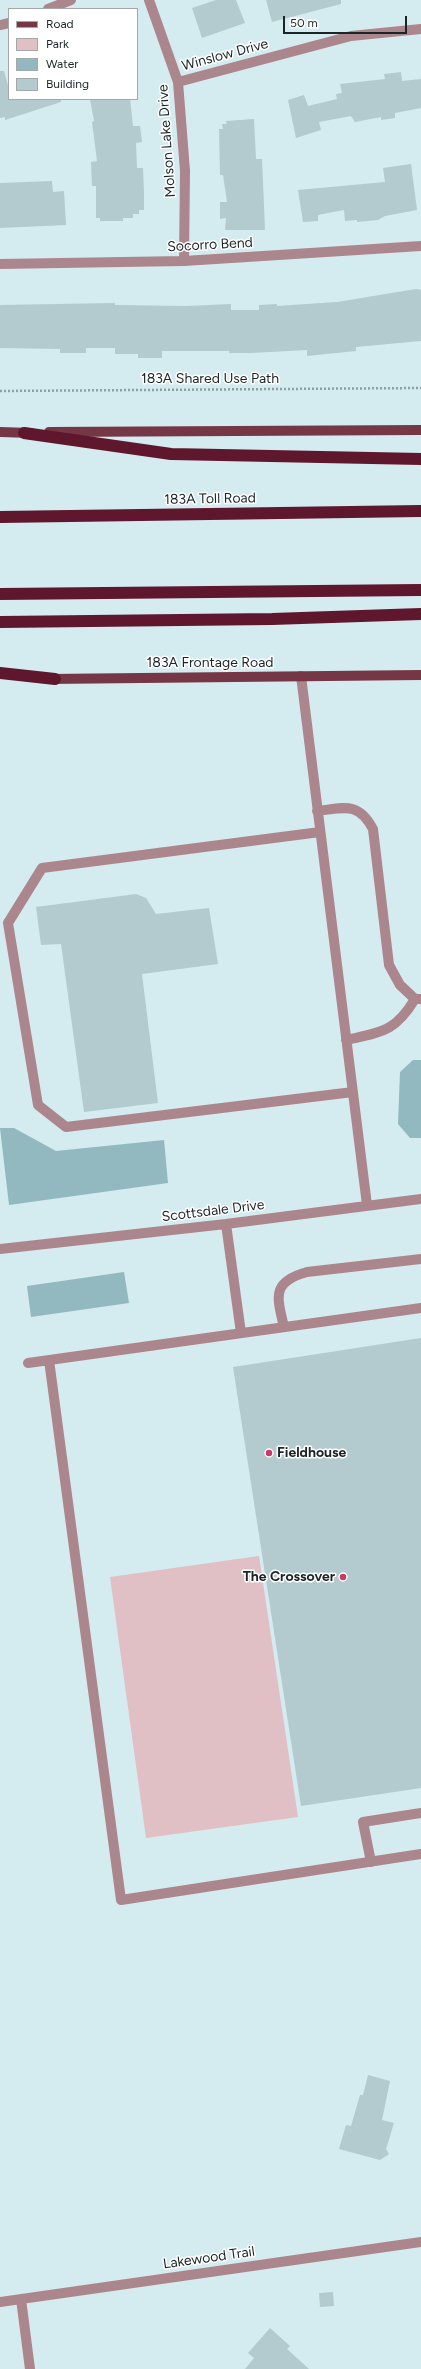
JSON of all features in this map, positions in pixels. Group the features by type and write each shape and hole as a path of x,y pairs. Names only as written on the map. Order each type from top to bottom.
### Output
{"highway":[{"path":"24,433 171,454 421,459"},
{"name":"183A Toll Road","path":"0,517 421,511"},
{"path":"0,594 421,590"},
{"path":"0,622 272,619 421,614"},
{"path":"0,673 55,679"}],"main road":[{"path":"0,432 421,430"},
{"name":"183A Frontage Road","path":"0,680 421,675"}],"street":[{"path":"51,8 71,0"},
{"name":"Molson Lake Drive","path":"149,0 178,82 185,171 184,261"},
{"name":"Winslow Drive","path":"178,82 351,36 421,29"},
{"name":"Socorro Bend","path":"0,264 184,261 421,246"},
{"path":"300,676 366,1205"},
{"path":"317,811 350,807 366,815 373,828 389,965 400,985 418,999 404,1016 384,1032 346,1040"},
{"path":"320,832 42,868 8,923 38,1105 66,1127 352,1092"},
{"name":"Scottsdale Drive","path":"4,1249 226,1224 421,1199"},
{"path":"226,1224 241,1333"},
{"path":"284,1327 278,1300 281,1286 290,1276 307,1272 421,1260"},
{"path":"28,1363 421,1308"},
{"path":"49,1360 121,1900 421,1854"},
{"path":"371,1862 363,1822 421,1813"},
{"name":"Lakewood Trail","path":"0,2302 421,2242"},
{"path":"21,2299 30,2369"}],"path":[{"name":"183A Shared Use Path","path":"0,390 421,388"}],"green space":[{"path":"259,1556 298,1817 146,1838 110,1577"}],"water":[{"path":"413,1060 421,1060 421,1138 410,1138 398,1124 400,1072"},
{"path":"0,1128 14,1128 56,1151 164,1140 168,1183 9,1205"},
{"path":"124,1272 129,1303 31,1317 27,1286"}],"building":[{"path":"216,0 236,0 245,23 202,38 192,8"},
{"path":"266,0 341,0 341,4 272,22"},
{"path":"0,71 4,71 8,85 8,100 61,100 61,102 5,120 5,117 0,118"},
{"path":"401,72 402,81 421,79 421,108 395,113 395,118 381,120 381,117 355,122 351,116 319,122 321,130 296,138 288,100 304,95 308,106 337,99 336,94 342,93 340,84 385,79 384,74"},
{"path":"90,100 130,100 133,126 140,126 142,142 136,143 137,168 143,168 144,193 144,210 139,210 139,214 133,214 133,218 123,218 123,221 100,221 100,218 96,218 96,186 92,186 91,162 97,161 92,122 94,121"},
{"path":"254,119 256,159 262,159 265,230 225,230 226,218 220,219 220,202 227,202 223,175 220,175 219,129 223,129 222,124 227,124 226,121"},
{"path":"411,164 417,210 385,216 378,220 357,222 357,220 345,221 344,210 318,215 318,221 303,222 298,190 385,182 383,168"},
{"path":"52,181 53,192 64,191 66,225 0,228 0,183"},
{"path":"416,289 421,290 421,341 356,347 356,351 307,356 307,350 251,353 229,353 229,351 162,351 162,358 138,358 138,354 115,354 115,348 86,348 86,353 60,353 60,349 0,348 0,305 115,303 115,305 186,306 231,304 231,310 259,310 259,305 277,304 277,306 337,302"},
{"path":"136,894 146,898 156,914 209,908 218,964 142,974 158,1103 84,1112 61,944 41,945 36,907"},
{"name":"The Crossover","path":"421,1338 421,1788 301,1806 233,1367"},
{"path":"368,2075 390,2081 382,2120 394,2123 386,2149 389,2154 380,2160 339,2149 346,2125 351,2126 360,2095 363,2095"},
{"path":"333,2292 334,2306 320,2307 319,2293"},
{"path":"270,2328 290,2346 287,2349 309,2369 245,2369 254,2358 248,2353"}],"place":[{"name":"Fieldhouse","path":"269,1453"},
{"name":"The Crossover","path":"343,1577"}]}
